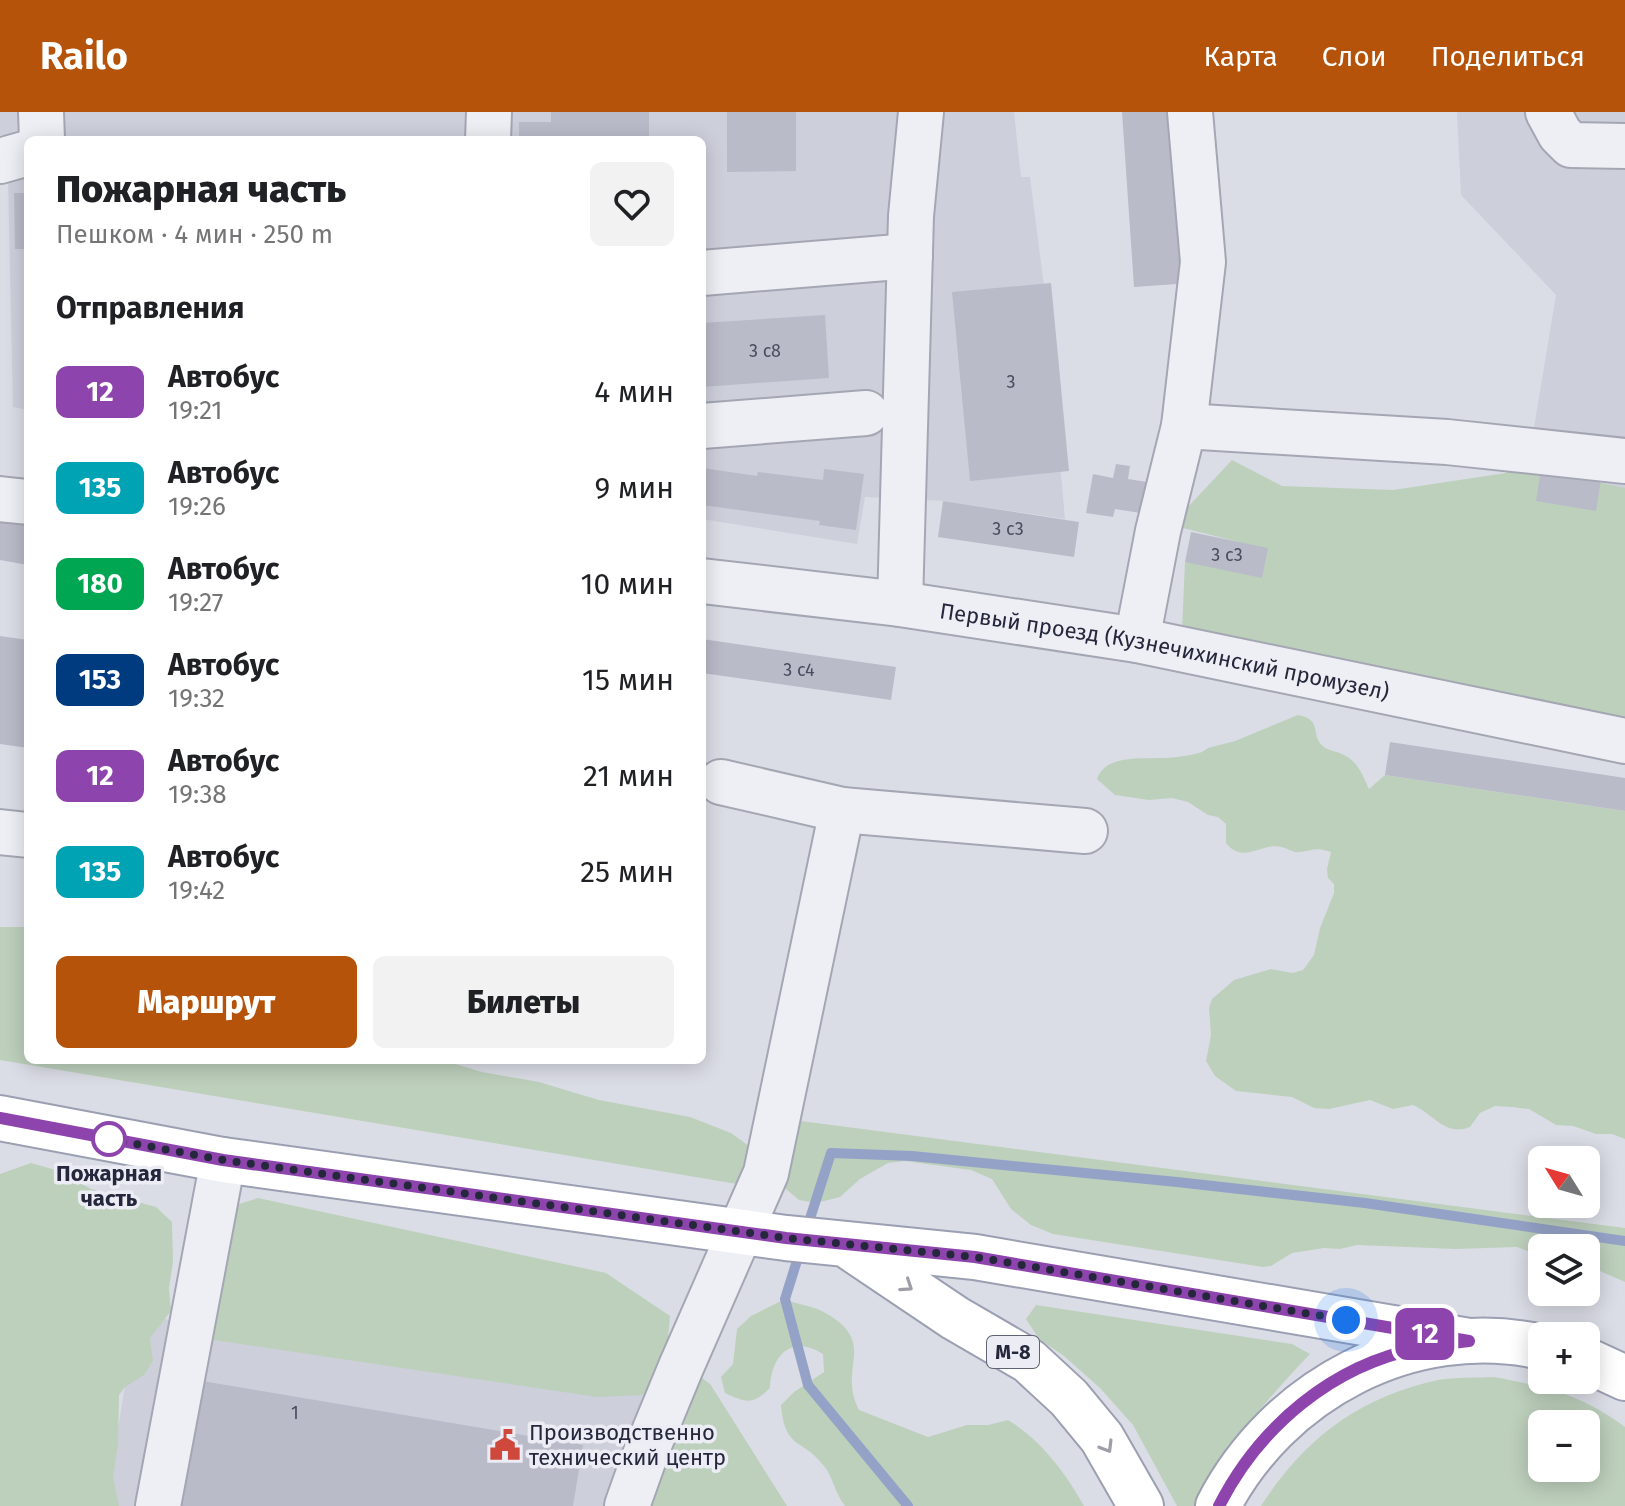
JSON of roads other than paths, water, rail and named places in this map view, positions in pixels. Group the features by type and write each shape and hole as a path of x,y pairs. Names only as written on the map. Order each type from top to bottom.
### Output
{"main road":[{"name":"М-8","path":"0,1118 223,1160 815,1240 975,1257 1469,1341"},
{"name":"М-8","path":"815,1240 1029,1361 1069,1398 1102,1438 1141,1506"},
{"name":"М-8","path":"1218,1506 1233,1478 1262,1440 1310,1396 1368,1364 1419,1348 1469,1341 1528,1345"},
{"path":"1600,1366 1625,1378"}],"street":[{"path":"41,112 42,136"},
{"path":"488,136 489,112"},
{"path":"900,604 911,216 921,112"},
{"path":"1137,640 1158,531 1184,426 1203,262 1190,112"},
{"path":"1548,112 1560,134 1571,145 1625,146"},
{"path":"0,161 24,154"},
{"path":"706,273 910,256"},
{"path":"706,426 866,413"},
{"path":"1184,426 1447,442 1625,461"},
{"path":"0,499 24,502"},
{"name":"Первый проезд (Кузнечихинский промузел)","path":"706,581 900,604 1137,640 1625,741"},
{"path":"721,782 842,810 1085,831"},
{"path":"627,1506 648,1447 766,1173 842,810"},
{"path":"0,832 24,835"},
{"path":"158,1506 223,1160"}],"waterway":[{"path":"807,1228 831,1153 912,1156 1177,1182 1365,1203 1625,1241"},
{"path":"800,1251 785,1299 808,1385 908,1506"}],"place":[{"name":"Пожарная часть","path":"109,1139"},
{"name":"Производственно технический центр","path":"505,1445"}]}
